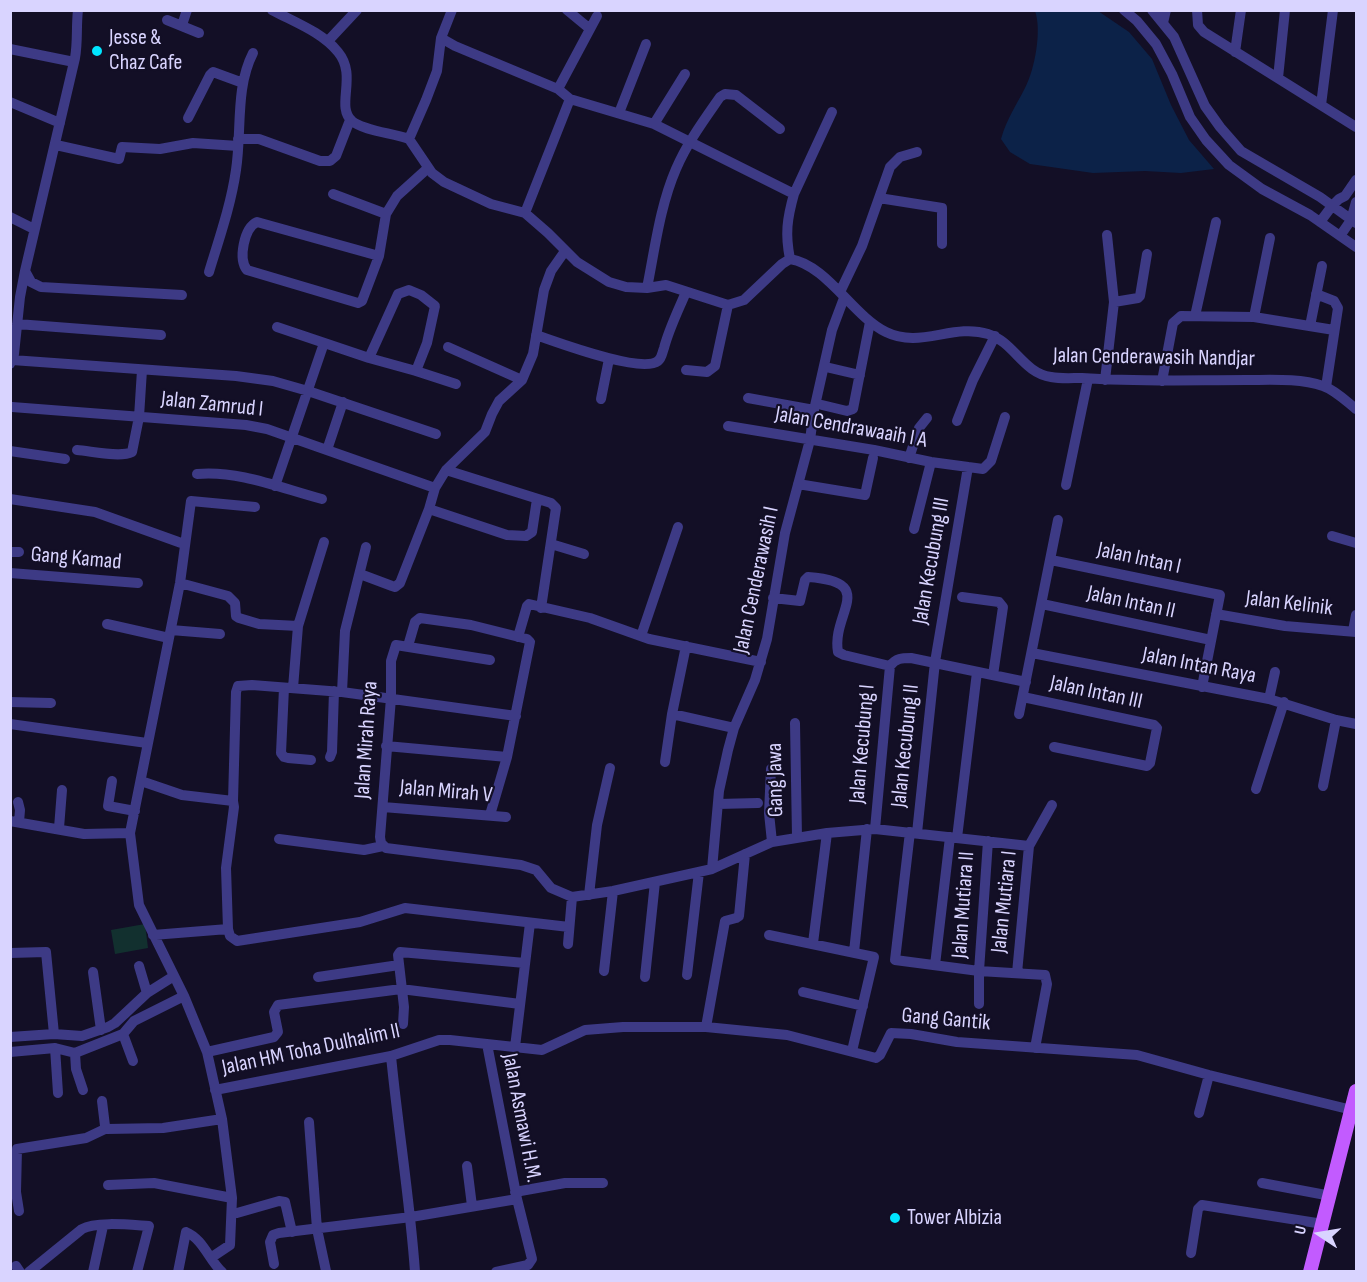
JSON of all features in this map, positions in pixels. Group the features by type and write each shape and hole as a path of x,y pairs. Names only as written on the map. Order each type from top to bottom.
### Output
{"main road":[{"path":"1310,1272 1356,1091"}],"street":[{"path":"78,10 76,22 78,38 56,145 25,271 15,295 17,324 11,362 236,376 273,381 436,434"},
{"path":"182,25 187,10"},
{"path":"272,10 328,41 339,53 348,73 345,110 350,120 357,125 409,139 428,168 444,182 491,204 525,213 577,262 609,282 627,287 647,288 666,285 728,305 744,300 790,259"},
{"path":"328,41 357,10"},
{"path":"409,139 436,71 441,38 452,10"},
{"path":"567,10 590,28"},
{"path":"1124,10 1137,21 1156,44 1172,74 1190,117 1206,140 1229,165 1262,189 1320,222 1356,247"},
{"path":"1152,10 1174,37 1205,106 1220,128 1241,151 1354,221"},
{"path":"1163,23 1166,10"},
{"path":"1197,10 1198,25 1204,32 1356,127"},
{"path":"1235,52 1241,10"},
{"path":"1278,78 1285,10"},
{"path":"1321,105 1333,10"},
{"path":"558,89 597,16"},
{"path":"167,20 199,33"},
{"path":"441,38 470,53 558,89 570,99 654,124 794,194"},
{"path":"619,113 646,44"},
{"path":"10,49 74,62"},
{"path":"209,272 233,188 243,84 246,67 253,52"},
{"path":"188,118 213,72 243,84"},
{"path":"654,124 686,74"},
{"path":"647,288 665,200 675,170 689,143 720,97 731,93 736,95 780,129"},
{"path":"525,213 570,99"},
{"path":"10,102 60,123"},
{"path":"790,259 786,230 794,194 832,112"},
{"path":"56,145 119,159 122,147 160,149 193,143 238,143 259,138 320,161 330,161 336,156 350,120"},
{"name":"Jalan Cenderawasih I","path":"712,869 718,804 734,728 767,639 785,533 818,408 832,330 842,295 890,167 900,157 917,152"},
{"path":"379,256 257,222 249,230 242,260 247,270 358,303 362,301 379,256 386,214 397,196 428,168"},
{"path":"1320,222 1339,198 1346,196 1356,180"},
{"path":"333,194 386,214"},
{"path":"1340,236 1354,221 1356,202 1346,196"},
{"path":"879,198 942,208 942,244"},
{"path":"10,217 34,230"},
{"path":"1195,316 1216,222"},
{"path":"1105,380 1114,302 1107,235"},
{"path":"1254,317 1270,238"},
{"path":"360,574 395,587 400,583 435,488 446,470 485,432 499,401 522,380 533,354 544,290 551,271 565,251"},
{"path":"1114,302 1140,296 1147,254"},
{"path":"790,259 806,264 870,322 898,338 921,338 969,330 995,336 957,421"},
{"path":"1310,326 1322,266"},
{"path":"25,271 32,282 41,287 182,295"},
{"path":"369,358 398,294 409,290 421,295 435,306 427,343 416,370"},
{"path":"536,335 609,359 649,364 657,362 661,358 668,334 686,292"},
{"path":"1316,294 1337,304 1326,387"},
{"path":"686,370 705,372 715,366 728,305"},
{"path":"1162,381 1173,323 1181,316 1254,317 1334,330"},
{"path":"748,398 852,411 870,322"},
{"path":"17,324 161,335"},
{"path":"277,327 456,384"},
{"name":"Jalan Cenderawasih Nandjar","path":"995,336 1038,373 1053,377 1105,380 1307,382 1326,387 1356,409"},
{"path":"275,486 324,343"},
{"path":"448,347 522,380"},
{"path":"601,399 609,359"},
{"path":"830,368 860,375"},
{"path":"76,450 129,454 134,448 139,417 142,370"},
{"path":"1066,485 1088,379"},
{"path":"327,450 343,402"},
{"name":"Jalan Zamrud I","path":"12,407 246,425 267,429 435,488"},
{"path":"968,467 984,469 988,465 1005,417"},
{"path":"909,458 920,428 927,418"},
{"name":"Jalan Cendrawaaih I A","path":"728,426 968,467"},
{"path":"10,451 65,459"},
{"path":"798,484 864,495 873,458"},
{"path":"914,529 932,462"},
{"name":"Jalan Kecubung III","path":"934,662 968,467"},
{"path":"446,470 537,498 551,503 556,508 541,608"},
{"path":"197,474 212,473 247,479 322,499"},
{"path":"429,509 507,535 526,536 532,532 537,498"},
{"path":"10,499 95,512 184,544"},
{"path":"212,1257 230,1245 232,1198 222,1119 207,1052 184,996 139,905 130,833 180,583 191,501 255,507"},
{"path":"1019,714 1058,520"},
{"path":"641,636 678,527"},
{"path":"1332,536 1356,543"},
{"path":"311,760 284,758 281,753 298,626 324,542"},
{"path":"551,544 584,554"},
{"path":"330,758 345,631 366,548"},
{"name":"Jalan Intan I","path":"1051,560 1220,595 1216,614"},
{"name":"Gang Kamad","path":"10,573 138,583"},
{"path":"773,598 800,601 805,580 808,578 841,584 846,588 848,596 838,652 891,665 901,658 934,662 1026,682"},
{"path":"180,583 228,596 235,603 236,616 260,624 298,626"},
{"path":"962,597 999,602 1003,607 993,675"},
{"name":"Jalan Intan II","path":"1042,604 1211,640"},
{"path":"518,637 528,605 590,618 641,636 760,662"},
{"path":"1202,687 1216,614"},
{"name":"Jalan Kelinik","path":"1216,614 1285,626 1355,632"},
{"path":"1355,632 1356,615"},
{"path":"490,660 408,646 415,622 420,618 471,625 527,639 530,645 507,758 490,816"},
{"path":"107,624 170,634 220,634"},
{"name":"Jalan Mirah Raya","path":"381,841 391,698 391,661 395,646 398,644 408,646"},
{"path":"665,762 686,646"},
{"name":"Jalan Intan Raya","path":"1032,653 1284,702 1336,720 1356,724"},
{"name":"Jalan Kecubung II","path":"934,662 913,833 894,960 936,965"},
{"name":"Jalan Kecubung I","path":"854,952 891,665"},
{"path":"977,672 936,965 979,971 1045,975 1047,980 1035,1048"},
{"path":"1269,699 1275,672"},
{"path":"516,716 338,692 252,685 236,688 232,801 234,807 226,868 228,929 230,936 237,941 360,922 405,908 569,927"},
{"name":"Jalan Intan III","path":"1023,697 1154,725 1157,731 1150,763 1144,766 1054,747"},
{"path":"10,702 51,703"},
{"path":"1256,789 1284,702"},
{"path":"672,714 734,728"},
{"path":"1323,786 1336,720"},
{"name":"Gang Jawa","path":"795,723 797,837"},
{"path":"10,724 147,743"},
{"path":"386,746 507,758"},
{"path":"589,895 597,825 610,768"},
{"path":"771,769 769,813 772,842"},
{"path":"112,780 108,806 135,811"},
{"path":"141,781 190,797 232,801"},
{"path":"59,828 62,790"},
{"path":"18,802 20,810 15,821 94,834 130,833"},
{"path":"718,804 758,803"},
{"name":"Jalan Mutiara I","path":"1017,973 1029,846 1052,805"},
{"name":"Jalan Mirah V","path":"383,807 506,817"},
{"path":"279,839 364,850 381,841 391,850 521,865 536,870 550,888 572,897 613,891 712,869 772,842 827,833 871,829 1029,846"},
{"path":"813,943 827,833"},
{"name":"Jalan Mutiara II","path":"979,1004 979,971 988,841"},
{"path":"706,1027 725,921 739,916 745,854"},
{"path":"687,975 699,872"},
{"path":"645,977 655,882"},
{"path":"604,971 613,891"},
{"path":"568,944 572,897"},
{"path":"515,1047 530,923"},
{"path":"153,934 228,929"},
{"path":"769,934 874,957 852,1051"},
{"path":"403,1024 398,955 402,951 525,963"},
{"path":"10,953 46,952 54,1034"},
{"path":"318,977 399,965"},
{"path":"139,966 147,993"},
{"path":"93,972 100,1030"},
{"path":"10,1037 54,1034 82,1036 100,1030 115,1023 147,993 174,976"},
{"path":"207,1052 274,1037 279,1027 274,1012 278,1005 401,989 520,1004"},
{"path":"803,992 863,1006"},
{"path":"10,1052 55,1048 75,1053 123,1034 134,1021 184,996"},
{"name":"Gang Gantik","path":"487,1044 542,1050 585,1030 623,1027 706,1027 787,1035 878,1057 891,1033 911,1034 957,1042 1137,1055 1352,1110"},
{"path":"123,1034 133,1061"},
{"name":"Jalan HM Toha Dulhalim II","path":"215,1090 391,1056 440,1040 487,1044"},
{"name":"Jalan Asmawi H.M.","path":"487,1044 516,1196 532,1259 528,1265 496,1272"},
{"path":"55,1048 58,1093"},
{"path":"75,1053 76,1069 83,1090"},
{"path":"391,1056 402,1165 411,1216 415,1272"},
{"path":"1199,1113 1209,1075"},
{"path":"102,1101 105,1129"},
{"path":"19,1211 14,1175 17,1149 86,1138 105,1129 163,1128 222,1119"},
{"path":"309,1122 318,1229 326,1271"},
{"path":"467,1166 471,1206"},
{"path":"108,1185 154,1183 232,1198"},
{"path":"274,1263 271,1239 273,1235 279,1233 471,1206 565,1183 603,1183"},
{"path":"1262,1183 1330,1196"},
{"path":"237,1213 279,1201 285,1202 291,1232"},
{"path":"1191,1253 1198,1209 1202,1205 1323,1224"},
{"path":"29,1272 87,1226 149,1226 137,1272"},
{"path":"93,1272 103,1226"},
{"path":"178,1272 186,1232 192,1235 212,1257 222,1272"},
{"path":"46,1272 51,1254"}],"green space":[{"path":"145,924 148,948 115,954 111,930"}],"water":[{"path":"1035,11 1098,11 1129,32 1152,59 1171,105 1189,140 1214,169 1181,173 1145,171 1093,173 1030,164 1010,152 1001,139 1032,71 1038,39"}],"place":[{"name":"Jesse & Chaz Cafe","path":"97,51"},
{"name":"Tower Albizia","path":"895,1218"}]}
